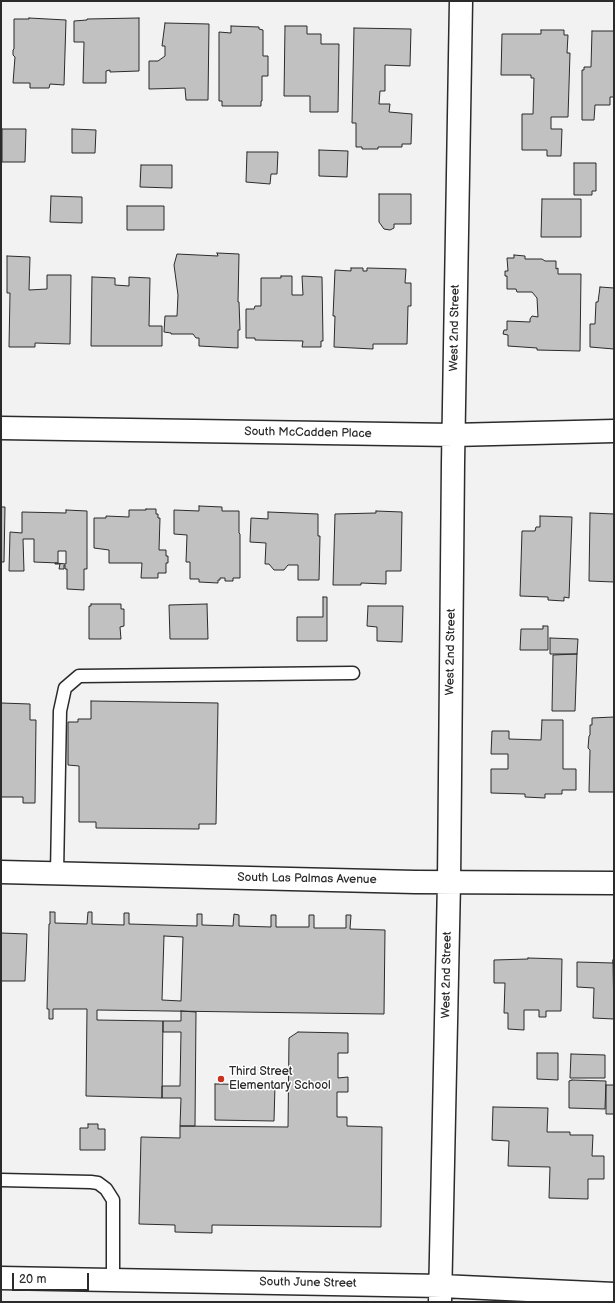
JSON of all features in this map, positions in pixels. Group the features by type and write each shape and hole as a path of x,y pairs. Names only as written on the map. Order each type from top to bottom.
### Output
{"street":[{"name":"West 2nd Street","path":"441,1294 449,882 461,1"},
{"name":"South McCadden Place","path":"1,428 454,435 614,432"},
{"name":"South Las Palmas Avenue","path":"1,872 449,882 614,883"},
{"name":"South June Street","path":"1,1278 113,1280 441,1294 614,1294"}],"lane":[{"path":"57,873 60,711 65,688 79,676 353,673"},
{"path":"1,1180 91,1182 98,1183 106,1189 113,1200 113,1280"}],"building":[{"path":"29,18 66,20 64,85 50,84 49,88 30,88 30,83 13,83 15,57 13,55 14,19"},
{"path":"139,18 139,71 110,72 110,70 106,71 106,83 83,83 84,42 74,42 74,21 87,19"},
{"path":"165,23 209,24 208,100 186,100 185,88 149,89 149,61 158,61 165,56 165,46 162,46"},
{"path":"231,26 259,27 259,29 263,30 263,56 268,56 268,76 262,76 261,106 222,106 222,101 219,101 219,32 231,33"},
{"path":"285,26 307,26 307,34 321,34 321,44 339,44 338,112 310,112 310,96 284,96"},
{"path":"354,28 411,29 410,66 385,65 385,91 380,91 379,104 390,104 389,112 412,114 411,144 402,144 402,147 378,147 378,149 362,149 362,147 356,147 356,123 352,123"},
{"path":"541,30 564,30 564,35 568,35 567,53 570,53 568,117 551,117 551,129 562,129 561,156 547,156 547,150 522,150 522,114 533,114 534,78 531,78 531,75 501,75 502,34 541,34"},
{"path":"592,31 614,31 614,97 610,97 610,105 595,105 594,120 582,120 582,70 584,70 584,67 591,67"},
{"path":"2,129 26,129 25,162 2,162"},
{"path":"72,129 96,130 95,153 72,153"},
{"path":"319,150 348,151 347,177 319,176"},
{"path":"247,152 278,152 277,174 271,174 270,184 246,182"},
{"path":"574,163 596,163 596,191 592,191 592,195 574,195"},
{"path":"141,165 172,165 172,188 140,187"},
{"path":"379,194 411,194 411,224 394,224 394,228 390,230 384,229 379,222"},
{"path":"51,196 82,197 82,223 50,222"},
{"path":"542,199 581,199 581,237 541,237"},
{"path":"127,206 164,206 164,230 127,230"},
{"path":"217,253 239,254 238,302 240,330 238,330 238,348 199,346 199,338 196,338 193,334 171,334 164,332 165,316 177,316 178,295 174,265 177,254 218,256"},
{"path":"514,255 525,256 525,259 556,261 556,269 558,268 558,274 581,274 580,351 537,350 537,348 508,346 508,335 503,334 504,330 507,330 507,321 530,322 532,316 538,317 537,298 532,292 517,292 516,289 507,289 507,276 505,276 505,271 508,271 507,258 514,258"},
{"path":"7,256 30,257 29,290 47,289 47,275 71,275 70,344 35,343 35,347 9,347 10,293 7,293"},
{"path":"351,268 363,268 363,271 367,271 367,268 406,269 405,283 411,283 411,306 408,306 407,344 373,344 373,349 334,347 335,316 333,316 335,270 351,271"},
{"path":"281,276 292,276 292,295 303,295 302,276 322,277 323,341 321,341 321,347 302,347 303,341 255,340 255,338 246,338 246,309 254,309 255,306 261,306 261,278 281,278"},
{"path":"92,277 115,278 115,285 129,286 129,277 150,278 149,326 162,326 162,346 91,346"},
{"path":"600,287 614,288 614,349 590,347 590,324 595,324 596,302 598,302"},
{"path":"199,506 222,507 222,511 239,511 240,578 233,578 233,581 225,581 225,578 220,578 218,583 199,582 199,579 190,579 190,562 186,562 187,535 174,534 174,510 199,511"},
{"path":"1,507 5,507 4,562 1,562"},
{"path":"156,509 156,514 158,514 158,518 160,518 159,550 166,550 166,556 168,556 166,573 158,573 158,578 141,578 142,563 109,563 109,550 94,548 94,518 106,518 106,516 129,517 129,510"},
{"path":"66,510 87,511 87,569 84,569 84,590 67,589 67,569 65,569 64,565 64,569 59,569 60,564 55,564 55,563 66,564 66,551 58,551 58,563 34,562 34,539 23,539 24,571 9,571 10,532 22,533 22,512 66,513"},
{"path":"376,511 402,512 401,571 386,571 386,584 361,583 361,585 333,585 335,514 376,513"},
{"path":"268,512 318,514 318,536 320,536 319,580 298,580 298,565 288,565 284,570 274,570 269,564 265,564 266,543 250,542 251,518 268,519"},
{"path":"590,513 614,514 614,582 589,581"},
{"path":"540,516 572,517 569,598 564,597 564,601 548,600 548,597 520,596 522,531 535,531 536,527 540,527"},
{"path":"323,597 327,597 327,641 297,641 297,617 323,617"},
{"path":"91,604 121,604 121,609 124,609 124,626 120,627 121,639 89,639 89,606 91,606"},
{"path":"207,604 208,639 170,639 169,605"},
{"path":"368,606 403,606 402,642 377,641 377,627 367,626"},
{"path":"543,626 548,626 548,650 520,650 521,629 543,629"},
{"path":"550,638 578,639 577,654 550,654"},
{"path":"577,654 575,711 552,711 553,655"},
{"path":"91,701 218,703 216,824 199,824 199,829 96,828 96,822 79,822 79,766 68,765 68,722 78,722 78,719 91,719"},
{"path":"1,703 30,704 30,720 36,720 35,803 23,803 23,797 1,797"},
{"path":"614,717 614,792 589,792 590,750 588,748 592,718"},
{"path":"542,720 563,720 563,769 576,769 576,790 562,790 562,794 545,794 545,798 525,797 525,794 491,793 491,769 508,769 508,754 491,754 492,731 509,731 509,739 541,740"},
{"path":"50,912 55,912 55,923 87,924 88,912 92,912 92,924 124,925 124,913 129,913 129,924 197,926 197,914 202,914 202,925 233,926 234,914 239,915 239,926 271,927 271,915 276,915 276,927 309,927 309,915 314,915 314,928 346,928 346,915 351,915 350,929 385,930 384,1014 97,1010 97,1020 163,1021 162,1098 86,1096 87,1009 53,1009 53,1019 49,1019 49,1009 47,1009","holes":["164,936 183,937 181,1001 162,1000"]},
{"path":"1,933 27,934 25,981 1,981"},
{"path":"528,958 562,959 561,1011 546,1011 546,1017 539,1017 539,1010 524,1010 524,1030 508,1029 508,1013 504,1013 505,983 494,983 494,960"},
{"path":"613,960 614,1019 593,1018 594,988 577,987 577,962 613,963"},
{"path":"181,1011 196,1012 195,1126 180,1126 181,1098 162,1098 162,1086 180,1086 181,1032 163,1032 163,1021 181,1021"},
{"path":"298,1032 348,1033 348,1053 338,1053 338,1078 348,1077 348,1092 337,1092 337,1117 347,1117 347,1126 382,1127 381,1227 212,1225 212,1233 175,1232 175,1225 139,1224 141,1137 180,1138 180,1126 288,1127 289,1038"},
{"path":"537,1053 558,1053 558,1080 537,1079"},
{"path":"571,1054 605,1055 605,1078 570,1078"},
{"path":"569,1081 606,1081 605,1109 569,1108"},
{"path":"215,1084 275,1085 274,1121 215,1120"},
{"path":"606,1085 614,1085 614,1114 606,1114"},
{"path":"493,1107 548,1108 547,1132 570,1132 570,1135 593,1135 592,1156 604,1156 604,1179 588,1179 588,1199 549,1198 550,1167 508,1166 509,1141 492,1140"},
{"path":"88,1124 98,1124 98,1129 105,1129 105,1150 80,1150 80,1128 88,1128"}],"place":[{"name":"Third Street Elementary School","path":"221,1079"}]}
